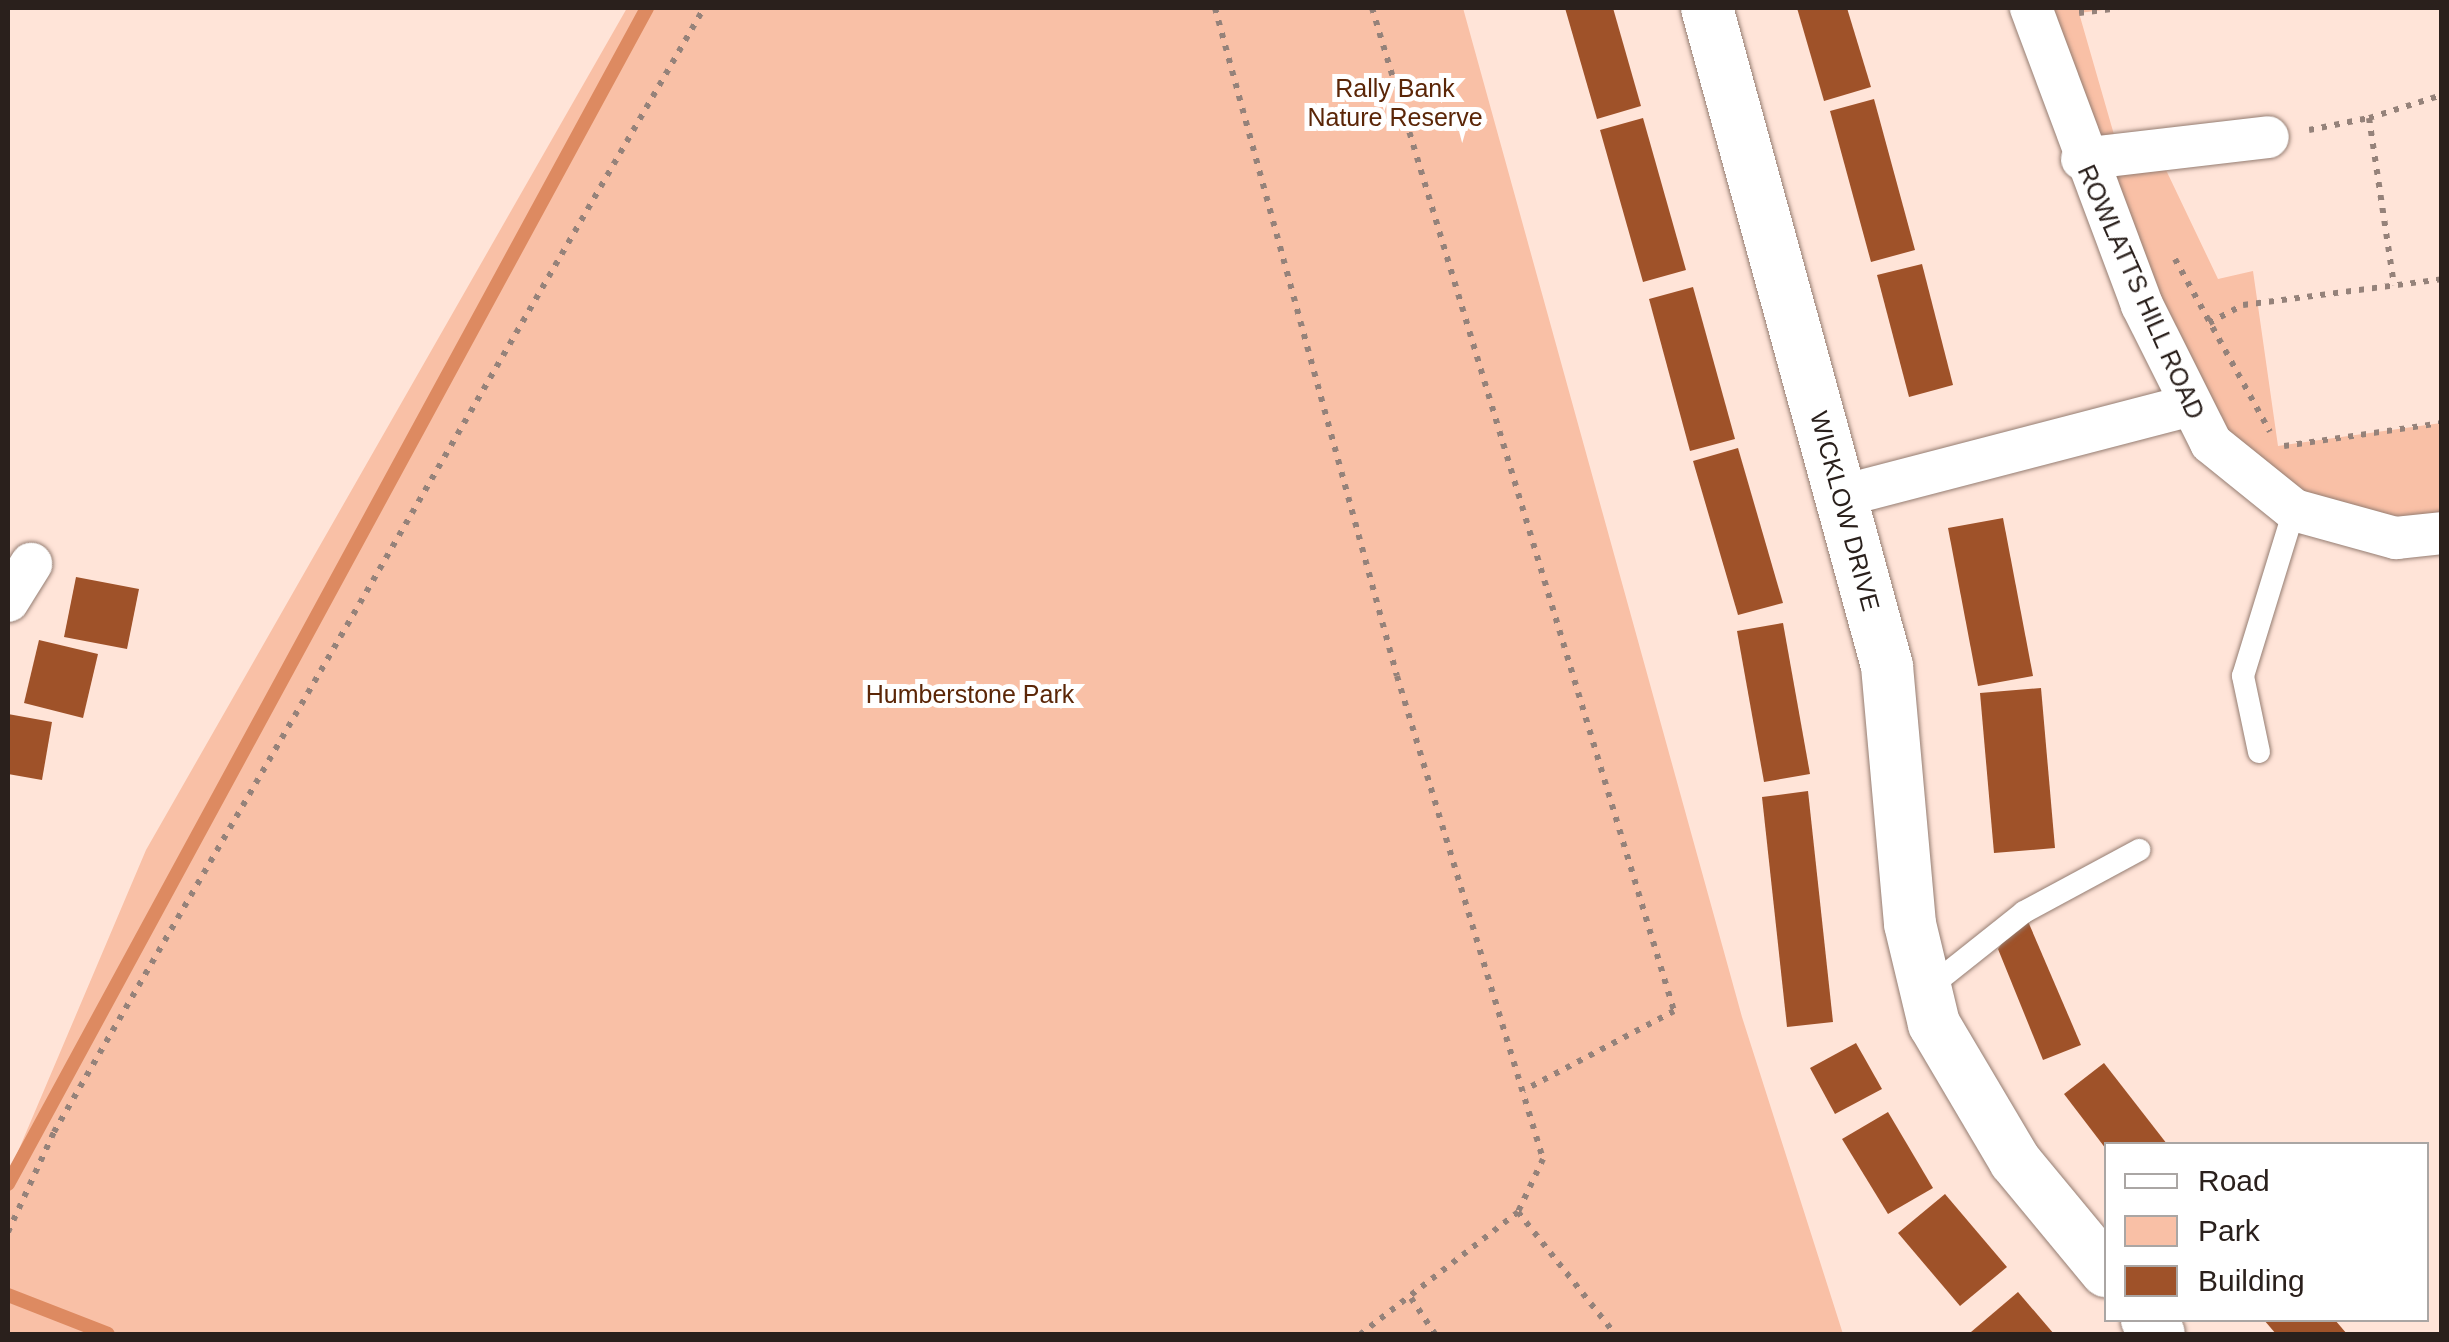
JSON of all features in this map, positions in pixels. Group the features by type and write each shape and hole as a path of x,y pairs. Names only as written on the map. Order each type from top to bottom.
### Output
{"street":[{"name":"WICKLOW DRIVE","path":"1707,8 1887,666 1910,924 1930,1007 2015,1162 2104,1269"},
{"name":"ROWLATTS HILL ROAD","path":"2031,8 2082,158 2188,406 2211,444 2294,510 2396,538 2442,533"},
{"path":"2082,158 2268,137"},
{"path":"1842,496 2188,406"},
{"path":"8,601 31,564"}],"lane":[{"path":"2259,752 2243,676 2294,510"},
{"path":"1930,1007 2024,912 2138,850"}],"path":[{"path":"8,1232 54,1132 704,8"},
{"path":"1215,8 1397,676 1543,1159 1518,1212 1361,1334"},
{"path":"1372,8 1674,1011 1524,1090"},
{"path":"2078,13 2118,8"},
{"path":"2268,137 2369,118 2442,95"},
{"path":"2369,118 2394,285"},
{"path":"2164,238 2278,446 2442,423"},
{"path":"2208,323 2243,305 2442,279"},
{"path":"1518,1212 1615,1334"},
{"path":"1411,1298 1435,1334"}],"green space":[{"name":"Humberstone Park","path":"627,8 1463,8 1742,1017 1843,1334 8,1334 8,1175 146,850"},
{"path":"2031,8 2118,8 2079,13 2119,152 2156,149 2218,279 2253,271 2278,446 2441,423 2441,533 2396,538 2211,443"}],"building":[{"path":"1565,8 1613,8 1641,106 1597,119"},
{"path":"1797,8 1847,8 1871,87 1824,101"},
{"path":"1874,99 1915,250 1871,262 1830,111"},
{"path":"1643,118 1686,270 1643,282 1600,130"},
{"path":"1922,264 1953,385 1909,397 1877,275"},
{"path":"1693,287 1735,439 1690,451 1649,299"},
{"path":"1738,448 1783,603 1738,615 1693,461"},
{"path":"2003,518 2033,676 1978,686 1948,528"},
{"path":"76,577 139,589 127,649 64,637"},
{"path":"1783,623 1810,774 1764,782 1737,631"},
{"path":"39,640 98,654 83,718 24,703"},
{"path":"2041,688 2055,848 1994,853 1980,693"},
{"path":"8,714 52,722 42,780 8,774"},
{"path":"1808,791 1833,1022 1787,1027 1762,797"},
{"path":"2024,912 2081,1045 2043,1060 1998,949"},
{"path":"1856,1043 1882,1089 1835,1114 1810,1068"},
{"path":"2104,1063 2165,1142 2104,1142 2104,1146 2064,1094"},
{"path":"1888,1112 1933,1188 1888,1214 1842,1139"},
{"path":"1945,1194 2007,1267 1960,1306 1898,1233"},
{"path":"2018,1292 2054,1334 1971,1332"},
{"path":"2266,1322 2337,1322 2347,1334 2276,1334"}],"waterway":[{"path":"8,1184 647,8"},
{"path":"8,1295 108,1334"}],"park label":[{"name":"Rally Bank Nature Reserve","path":"1395,104"}]}
